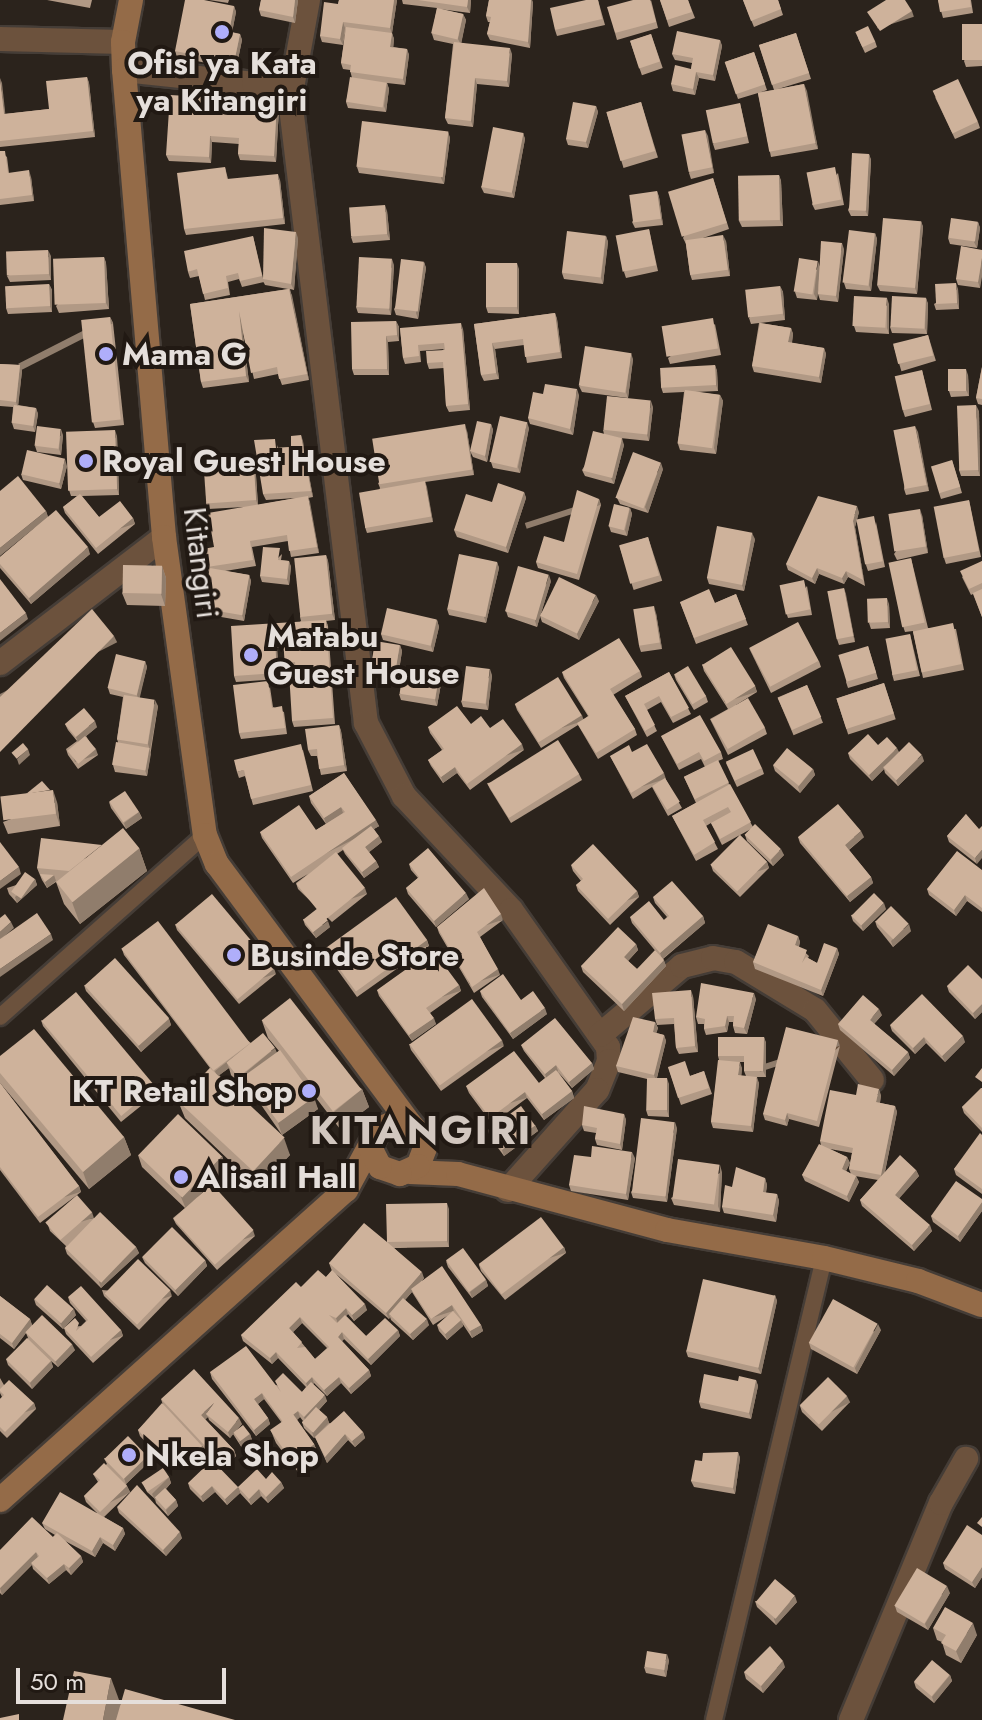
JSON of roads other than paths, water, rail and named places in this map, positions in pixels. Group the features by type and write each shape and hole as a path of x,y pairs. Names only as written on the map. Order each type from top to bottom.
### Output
{"main road":[{"name":"Kitangiri","path":"131,0 123,42 124,70 164,537 205,835 217,864 423,1138 425,1148 458,1174"},
{"path":"377,1078 375,1139 399,1172"},
{"path":"0,1500 346,1190 375,1139 398,1121 409,1123"},
{"path":"399,1172 425,1148"},
{"path":"346,1190 399,1172 458,1174 508,1190 667,1230 824,1258 918,1281 982,1305"}],"street":[{"path":"308,0 289,82 355,663 366,723 404,796 511,910 600,1035 609,1061 597,1090 508,1190"},
{"path":"0,39 123,42"},
{"path":"124,70 254,84 289,82"},
{"path":"0,663 164,537"},
{"path":"600,1035 682,966 713,958 736,962 815,1010 872,1080"},
{"path":"851,1720 941,1503 966,1459"}],"lane":[{"path":"0,1017 205,835"},
{"path":"714,1720 824,1258"}],"place":[{"name":"Ofisi ya Kata ya Kitangiri","path":"222,32"},
{"name":"Mama G","path":"106,354"},
{"name":"Royal Guest House","path":"86,461"},
{"name":"Matabu Guest House","path":"251,655"},
{"name":"Businde Store","path":"234,955"},
{"name":"KT Retail Shop","path":"309,1091"},
{"name":"Alisail Hall","path":"181,1177"},
{"name":"Nkela Shop","path":"129,1455"}],"district":[{"name":"KITANGIRI","path":"421,1130"}]}
